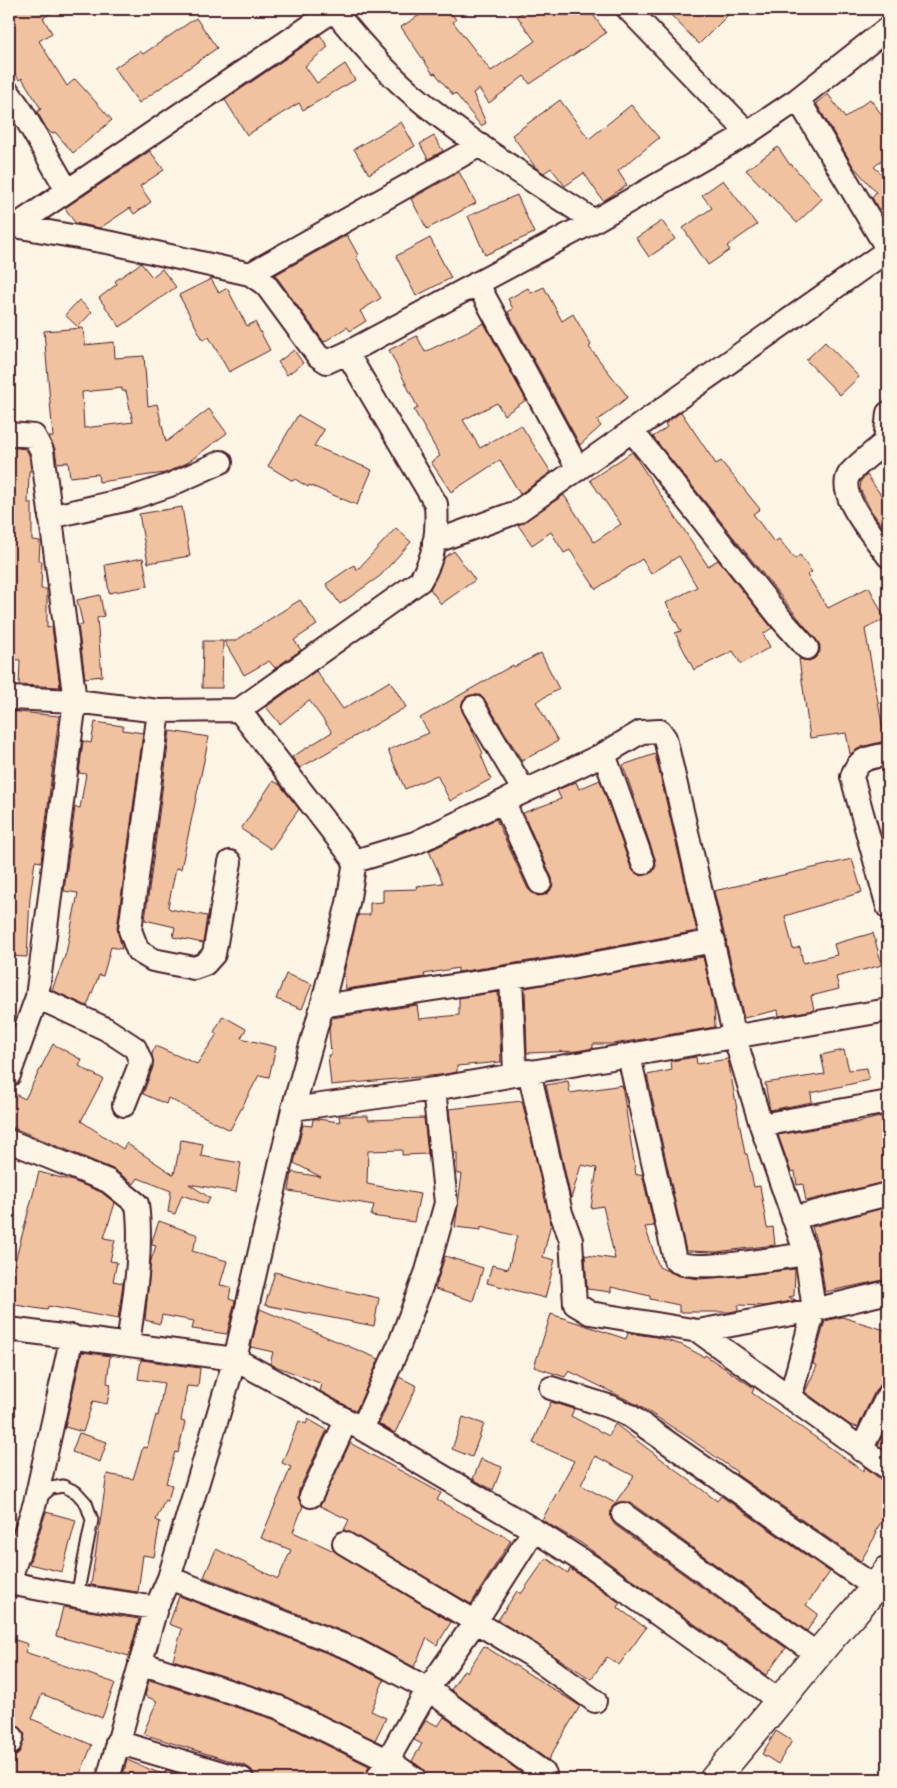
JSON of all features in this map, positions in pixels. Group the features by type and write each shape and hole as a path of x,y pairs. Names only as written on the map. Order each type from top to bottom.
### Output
{"street":[{"path":"13,225 334,9 353,34 410,92 480,145 594,221"},
{"path":"628,9 748,133"},
{"path":"13,225 250,274 266,285 318,356 327,362 594,221 748,133 798,99 888,28"},
{"path":"9,93 21,110 67,190"},
{"path":"434,542 517,512 888,250 798,99"},
{"path":"250,274 480,145"},
{"path":"477,283 578,469"},
{"path":"9,698 75,701 159,711 239,710 420,581 431,563 438,522 436,504 347,353"},
{"path":"888,413 887,442 850,474 845,485 847,498 888,556"},
{"path":"632,431 782,620 807,648"},
{"path":"9,434 34,436 39,442 42,451 75,701 38,997 9,1075"},
{"path":"50,518 129,499 170,486 221,462"},
{"path":"474,707 524,791"},
{"path":"108,1779 156,1608 169,1578 235,1359 293,1109 348,903 355,861 239,710"},
{"path":"159,711 130,930 138,951 153,960 161,962 194,968 205,964 214,954 230,862"},
{"path":"355,861 416,843 604,754 641,732 660,732 665,738 714,940 735,1038 761,1124 806,1254 814,1310 790,1398"},
{"path":"604,754 643,863"},
{"path":"888,754 862,760 856,766 852,777 888,907"},
{"path":"504,803 540,883"},
{"path":"322,1006 511,977 714,940"},
{"path":"511,977 522,1072 571,1240 575,1304 590,1314 698,1331 814,1310 888,1292"},
{"path":"38,997 106,1029 135,1048 141,1062 124,1105"},
{"path":"293,1109 434,1089 522,1072 630,1056 888,1010"},
{"path":"630,1056 675,1260 687,1266 708,1266 806,1254"},
{"path":"311,1496 354,1425 400,1342 427,1271 446,1203 434,1089"},
{"path":"761,1124 883,1103"},
{"path":"9,1141 108,1181 137,1204 139,1218 136,1281 128,1344"},
{"path":"793,1218 888,1194"},
{"path":"9,1329 235,1359 354,1425 534,1530 592,1567 781,1702"},
{"path":"698,1331 888,1468"},
{"path":"72,1336 35,1503 9,1582 77,1596 156,1608"},
{"path":"551,1388 611,1407 630,1416 882,1579 817,1654 781,1702 714,1779"},
{"path":"862,1450 888,1395"},
{"path":"623,1514 817,1654"},
{"path":"383,1770 428,1689 476,1621 534,1530"},
{"path":"344,1543 531,1655 595,1701"},
{"path":"169,1578 355,1650 428,1689 544,1774"},
{"path":"140,1663 278,1706 383,1770 415,1779"},
{"path":"118,1742 242,1779"}],"lane":[{"path":"35,1503 51,1488 63,1486 76,1492 86,1503 92,1520 77,1596"}],"building":[{"path":"9,9 58,9 43,18 52,33 39,41 67,86 75,79 112,120 73,153 55,132 52,134 47,129 37,112 41,109 22,78 19,80 9,64 9,27 15,23 9,13"},
{"path":"429,9 449,9 456,20 453,22 491,71 535,41 517,16 528,9 589,9 606,33 530,84 524,76 489,103 479,89 473,93 486,123 481,126 455,93 453,95 435,73 433,74 401,27"},
{"path":"665,9 734,9 699,44"},
{"path":"196,18 217,48 139,103 114,68 140,51 143,54"},
{"path":"320,35 328,47 305,66 317,83 345,64 355,80 303,110 299,103 247,135 225,100"},
{"path":"828,94 845,118 870,99 888,123 888,154 874,167 888,179 888,217 877,207 872,197 876,192 853,166 816,103"},
{"path":"560,100 589,139 631,105 659,138 618,171 627,185 603,201 584,173 565,186 551,168 544,173 536,168 512,135"},
{"path":"401,122 415,146 369,174 354,149"},
{"path":"434,136 443,151 428,159 420,144"},
{"path":"778,147 790,165 822,199 797,223 746,170"},
{"path":"150,151 164,170 140,186 151,202 134,214 130,208 100,228 75,223 65,208"},
{"path":"459,172 476,203 427,229 411,199"},
{"path":"723,180 757,225 727,246 730,250 708,265 683,228 712,208 702,195"},
{"path":"517,195 534,233 485,255 468,216"},
{"path":"662,221 675,239 649,257 636,238"},
{"path":"347,235 358,255 356,257 381,298 360,311 366,321 350,331 347,327 324,342 275,275"},
{"path":"430,238 451,278 416,296 396,256"},
{"path":"141,263 152,277 162,269 176,287 120,327 99,298 117,284 115,281"},
{"path":"211,279 219,293 227,288 247,326 255,322 270,350 229,372 209,337 203,340 179,295"},
{"path":"544,287 562,321 573,314 591,345 589,347 628,397 597,421 601,426 580,445 508,312 513,309 508,299 528,288 531,293"},
{"path":"79,300 92,312 78,327 65,315"},
{"path":"484,323 526,400 504,415 497,403 463,420 480,448 521,425 551,472 520,494 500,460 451,492 431,462 440,456 414,410 418,408 389,350 417,336 425,352"},
{"path":"83,328 85,345 114,342 115,358 144,356 148,406 157,404 166,442 209,409 227,433 187,463 165,473 99,482 98,474 70,477 68,462 57,463 55,449 49,437 53,437 44,331","holes":["122,388 122,391 126,391 133,422 84,428 82,392"]},
{"path":"825,342 859,377 840,395 806,360"},
{"path":"294,350 303,363 287,375 278,362"},
{"path":"681,412 716,464 721,461 760,509 753,514 774,542 779,539 795,559 800,555 812,572 807,575 828,608 869,587 885,619 865,629 885,741 861,747 850,754 846,733 810,738 799,659 809,661 815,658 820,652 820,645 653,437 667,427 665,424"},
{"path":"298,415 324,430 314,446 372,470 357,505 309,485 308,487 295,479 293,481 268,466"},
{"path":"9,447 26,449 29,455 31,471 29,471 28,503 32,503 32,540 40,541 39,561 42,561 41,589 47,589 47,628 52,627 60,687 19,685 20,660 10,659"},
{"path":"632,452 708,566 718,560 772,628 763,634 770,647 741,664 733,651 694,670 675,633 681,631 666,603 697,587 679,556 651,574 642,559 596,589 570,550 564,553 551,532 532,545 518,525 564,495 594,542 621,524 590,480"},
{"path":"867,475 883,498 888,495 888,534 870,509 860,489 861,480"},
{"path":"182,507 190,556 148,563 139,514"},
{"path":"396,528 411,542 380,576 340,604 326,584 354,565 357,570"},
{"path":"454,551 475,580 441,604 430,589 445,557"},
{"path":"143,558 148,586 109,593 105,565"},
{"path":"100,595 104,616 97,618 102,676 85,678 78,625 83,625 77,600"},
{"path":"300,600 317,625 294,640 301,650 275,668 269,661 244,675 224,641 235,641"},
{"path":"203,641 223,641 222,688 202,688"},
{"path":"541,653 559,689 536,702 558,741 522,761 485,700 480,695 468,696 463,700 461,708 483,753 481,755 491,779 450,801 437,775 405,789 388,750 429,733 420,718 513,665 514,667"},
{"path":"316,671 343,709 390,681 406,707 300,768 292,757 332,732 309,700 280,724 266,707"},
{"path":"9,711 59,716 41,862 35,861 30,897 27,957 9,956 11,874 9,874 9,811 13,764 9,764"},
{"path":"95,722 123,726 123,730 143,733 117,928 122,949 111,947 103,976 99,975 87,1006 52,990 66,953 78,893 64,891 75,807 80,808 86,774 79,773 83,741 91,743"},
{"path":"170,731 209,737 181,869 176,868 168,907 207,916 203,943 173,937 175,927 145,920"},
{"path":"655,754 697,931 568,955 458,972 458,968 424,974 425,977 346,989 344,972 358,915 370,915 370,903 383,902 383,890 417,889 416,886 443,883 429,851 496,819 528,889 538,896 545,895 550,891 553,885 552,878 523,813 561,799 557,790 576,782 579,789 600,780 631,868 641,876 653,872 656,866 655,859 623,765"},
{"path":"273,781 280,785 299,809 271,849 241,829"},
{"path":"852,859 862,892 785,916 793,949 800,947 803,963 837,955 834,944 873,933 882,965 836,977 839,989 811,996 814,1010 779,1016 778,1010 744,1018 714,891"},
{"path":"703,957 714,1005 715,1027 613,1044 593,1044 593,1048 577,1051 527,1053 525,988"},
{"path":"286,974 312,984 302,1009 276,999"},
{"path":"498,992 501,1062 457,1066 457,1072 440,1075 331,1085 328,1055 331,1055 329,1028 332,1018 417,1005 419,1019 459,1015 459,998"},
{"path":"223,1016 246,1029 241,1038 276,1047 269,1077 259,1075 230,1130 168,1098 166,1104 143,1094 153,1067 152,1054 155,1046 197,1064 217,1034 214,1032"},
{"path":"53,1044 82,1060 79,1066 103,1079 81,1121 123,1149 126,1143 174,1175 181,1140 203,1144 201,1156 241,1163 236,1192 189,1184 210,1198 207,1204 182,1195 175,1214 168,1212 171,1191 138,1178 134,1184 113,1169 9,1126 9,1091 25,1099"},
{"path":"844,1050 849,1070 867,1068 869,1080 811,1093 812,1102 770,1110 765,1083 825,1074 821,1055"},
{"path":"696,1057 697,1064 728,1059 745,1154 747,1154 754,1187 760,1186 767,1228 773,1227 775,1245 716,1252 686,1251 647,1075 672,1070 671,1061"},
{"path":"568,1081 570,1093 622,1085 636,1175 642,1174 654,1226 645,1227 659,1267 679,1276 699,1279 795,1269 794,1296 788,1297 796,1300 764,1306 738,1305 738,1310 730,1312 679,1312 679,1305 650,1299 650,1296 611,1287 611,1292 587,1289 585,1255 615,1259 603,1206 591,1208 597,1168 581,1165 571,1199 546,1085"},
{"path":"522,1101 551,1223 543,1257 555,1260 545,1298 487,1283 492,1265 508,1269 517,1236 481,1227 481,1230 455,1227 462,1174 457,1174 457,1153 454,1153 449,1109"},
{"path":"888,1115 888,1181 806,1201 803,1184 797,1185 795,1171 791,1172 778,1135 855,1123"},
{"path":"339,1116 368,1116 368,1120 424,1118 428,1154 402,1155 402,1150 368,1151 367,1184 420,1194 414,1222 371,1216 374,1205 289,1191 292,1172 321,1177 294,1163 303,1125 312,1126 313,1119 340,1122"},
{"path":"39,1172 73,1181 101,1192 115,1203 104,1238 115,1240 110,1261 117,1262 113,1281 123,1283 118,1319 48,1306 47,1310 9,1304 13,1269"},
{"path":"888,1207 888,1279 825,1292 819,1252 812,1227"},
{"path":"159,1221 198,1235 192,1251 227,1261 220,1285 231,1287 229,1299 235,1301 227,1334 192,1329 194,1321 162,1315 160,1324 145,1320 151,1260 156,1246 152,1245 152,1241"},
{"path":"445,1256 483,1268 473,1301 435,1289"},
{"path":"275,1272 328,1287 379,1298 374,1326 265,1305"},
{"path":"260,1309 379,1359 356,1411 320,1391 322,1384 270,1364 273,1352 251,1347"},
{"path":"551,1314 626,1339 628,1333 656,1337 682,1345 704,1357 705,1355 754,1388 752,1393 863,1471 865,1467 880,1479 888,1481 888,1511 861,1561 736,1474 737,1472 689,1438 638,1405 569,1371 565,1377 534,1367"},
{"path":"842,1317 888,1331 888,1382 881,1384 876,1389 858,1427 850,1425 805,1392 817,1366 813,1364 825,1321"},
{"path":"82,1352 110,1356 107,1383 111,1384 107,1404 93,1401 83,1432 65,1427"},
{"path":"141,1360 200,1368 198,1387 187,1386 181,1421 185,1422 178,1453 175,1452 166,1483 172,1485 168,1501 165,1500 156,1520 160,1522 154,1557 143,1555 138,1592 91,1585 107,1474 133,1479 143,1447 147,1448 156,1415 158,1416 164,1383 138,1379"},
{"path":"399,1377 417,1386 395,1433 379,1424"},
{"path":"551,1402 574,1409 571,1416 609,1436 615,1424 717,1501 721,1496 830,1572 806,1605 818,1614 807,1631 631,1503 618,1502 612,1507 611,1519 615,1525 786,1648 766,1675 581,1543 542,1520 574,1461 533,1443","holes":["595,1456 634,1476 615,1503 581,1485"]},
{"path":"463,1417 484,1424 472,1457 452,1449"},
{"path":"308,1419 327,1430 299,1490 298,1498 303,1506 293,1532 334,1551 451,1622 437,1645 427,1638 414,1667 360,1638 204,1577 216,1549 278,1579 291,1550 261,1538 291,1467 282,1463 299,1421 306,1424"},
{"path":"888,1424 888,1452 878,1445"},
{"path":"79,1433 107,1442 100,1462 72,1452"},
{"path":"350,1443 441,1493 437,1500 511,1540 471,1604 344,1530 349,1520 320,1506"},
{"path":"481,1459 502,1467 493,1490 473,1479"},
{"path":"46,1512 76,1520 62,1572 29,1564"},
{"path":"546,1558 568,1573 570,1569 585,1578 620,1603 617,1607 646,1628 619,1665 607,1657 591,1679 498,1620 517,1591 521,1594"},
{"path":"179,1596 350,1662 384,1680 371,1711 386,1718 375,1740 282,1695 173,1660 182,1629 169,1624"},
{"path":"63,1607 139,1619 129,1656 56,1636"},
{"path":"9,1638 28,1644 25,1652 115,1683 102,1718 42,1694 32,1719 92,1745 78,1779 9,1779 9,1758 18,1755 25,1735 17,1725 9,1724"},
{"path":"484,1646 580,1706 548,1760 451,1690 464,1670 467,1672"},
{"path":"149,1680 273,1719 369,1766 364,1779 255,1779 252,1770 246,1766 143,1734 157,1701 145,1696"},
{"path":"444,1717 530,1779 428,1779 423,1769 412,1761 422,1744 414,1740 426,1720 438,1726"},
{"path":"776,1731 792,1741 778,1764 762,1754"},
{"path":"127,1760 164,1775 166,1770 188,1777 187,1779 122,1779"}]}
